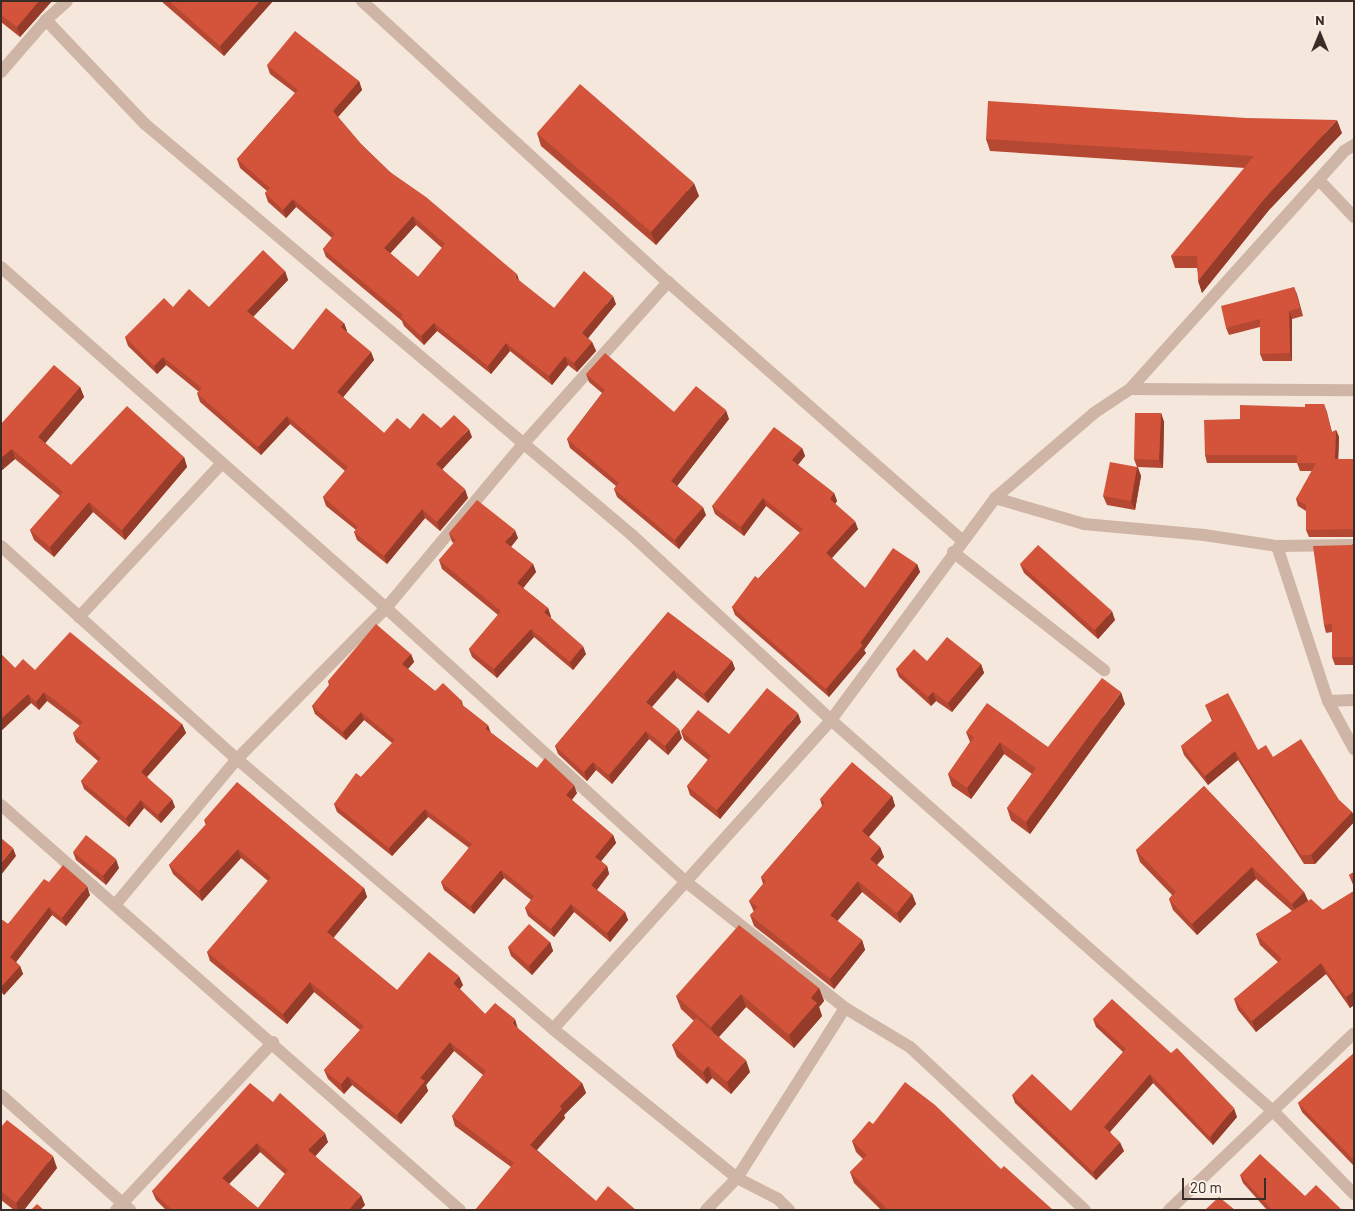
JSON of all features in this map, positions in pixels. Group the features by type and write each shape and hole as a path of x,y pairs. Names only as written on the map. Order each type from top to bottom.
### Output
{"street":[{"path":"1,72 46,20 67,1"},
{"path":"362,1 668,282 962,540"},
{"path":"46,20 145,124 270,232 525,442 632,535 831,720 1274,1112 1354,1194"},
{"path":"553,1029 831,720 953,552 995,498 1094,414 1130,389 1320,181 1344,151 1354,146"},
{"path":"1320,181 1354,217"},
{"path":"1,267 221,464 386,608 685,881 845,1008 910,1047 1084,1210"},
{"path":"115,905 237,759 386,608 525,442 668,282"},
{"path":"1130,389 1354,390"},
{"path":"79,616 221,464"},
{"path":"995,498 1084,524 1204,535 1277,546 1354,545"},
{"path":"1,546 237,759 553,1029 737,1178 778,1199 790,1210"},
{"path":"1277,546 1328,701 1354,749"},
{"path":"953,552 1104,670"},
{"path":"1328,701 1354,700"},
{"path":"1,805 273,1042 460,1210"},
{"path":"706,1210 737,1178 845,1008"},
{"path":"1169,1210 1274,1112 1354,1033"},
{"path":"1,1095 123,1207 273,1042"}],"building":[{"path":"1,1 39,1 17,27 1,15"},
{"path":"169,1 260,1 220,46"},
{"path":"295,31 359,81 333,111 361,144 390,172 426,197 517,274 515,277 554,308 584,271 613,296 582,333 592,342 574,363 565,356 549,376 506,343 488,366 434,323 421,336 401,317 403,315 323,249 335,234 293,199 283,210 265,193 270,188 237,159 298,90 267,65","holes":["413,216 445,244 418,277 384,248"]},
{"path":"580,84 694,183 651,232 537,133"},
{"path":"988,101 1246,118 1337,120 1265,198 1198,281 1197,256 1171,256 1254,156 986,139"},
{"path":"263,250 285,271 247,311 293,350 326,308 344,323 341,327 371,352 337,392 384,433 397,418 410,429 423,413 441,428 454,415 469,429 436,464 465,489 437,522 422,509 384,556 354,532 358,527 323,497 348,467 287,416 258,447 197,393 202,388 163,357 154,366 125,337 164,298 173,307 189,289 209,307"},
{"path":"1294,287 1300,308 1289,311 1290,353 1260,354 1260,319 1226,328 1221,306"},
{"path":"605,353 674,412 696,386 726,410 671,481 703,507 675,540 614,489 619,483 567,439 605,390 586,374"},
{"path":"54,365 80,387 38,437 71,465 127,406 184,457 122,530 89,502 50,547 30,530 63,492 12,449 1,458 1,424"},
{"path":"1305,404 1324,404 1332,433 1336,430 1335,459 1354,459 1354,531 1352,529 1306,530 1306,505 1296,499 1316,463 1297,463 1297,455 1205,455 1204,420 1240,419 1240,405 1305,407"},
{"path":"1135,413 1161,413 1159,460 1134,459"},
{"path":"774,427 802,448 792,460 834,493 830,499 855,521 826,553 865,588 893,548 917,564 860,643 863,645 826,689 732,607 755,576 759,579 803,529 763,498 741,527 712,506"},
{"path":"1110,462 1137,467 1131,501 1103,496"},
{"path":"477,500 515,530 505,542 533,564 517,583 548,608 544,612 583,646 570,662 531,629 494,669 469,649 501,611 439,560 456,540 449,533"},
{"path":"1354,543 1354,657 1332,657 1332,624 1324,625 1313,546 1352,545"},
{"path":"1038,545 1112,611 1095,630 1020,564"},
{"path":"668,612 732,661 704,694 674,670 646,702 679,729 665,746 646,731 609,775 593,762 584,772 555,746"},
{"path":"376,624 411,654 402,664 435,691 443,683 462,701 460,703 488,725 485,728 537,768 545,758 574,785 566,795 613,835 595,857 607,866 591,885 625,912 607,933 571,904 551,929 525,908 534,896 501,870 471,906 441,882 472,844 425,809 389,848 334,804 356,773 361,777 395,740 361,712 343,732 312,706 331,684 328,681"},
{"path":"70,632 182,724 141,772 172,799 158,815 141,800 126,818 81,781 101,758 73,733 83,722 44,692 36,702 28,694 1,719 1,654 15,668 23,659 35,670"},
{"path":"947,637 981,664 948,703 933,692 928,697 896,669 914,649 927,661"},
{"path":"1102,678 1121,692 1026,822 1007,808 1036,768 1000,742 967,788 948,774 974,737 966,732 987,703 1048,747"},
{"path":"767,688 798,713 717,810 687,786 711,756 681,731 698,710 729,734"},
{"path":"1228,693 1258,750 1266,745 1273,757 1301,739 1339,800 1352,812 1311,855 1301,855 1235,751 1205,776 1181,746 1213,720 1205,705"},
{"path":"852,762 892,796 862,831 880,847 870,859 912,894 897,913 858,881 830,915 862,940 830,979 750,915 758,907 749,901 766,881 761,877 825,803 820,799"},
{"path":"237,782 364,888 327,932 397,990 429,952 459,976 453,983 485,1014 495,1003 515,1019 512,1023 582,1083 560,1106 562,1109 530,1145 596,1201 608,1186 636,1210 477,1210 514,1163 452,1116 486,1071 450,1042 420,1078 425,1081 397,1115 348,1076 341,1084 324,1070 364,1026 310,982 283,1014 207,952 271,877 238,849 199,891 169,865 207,823 204,820"},
{"path":"1204,786 1304,892 1292,904 1252,867 1192,924 1169,899 1176,892 1136,850"},
{"path":"86,835 116,859 103,876 73,852"},
{"path":"1,838 13,848 1,863"},
{"path":"63,865 87,886 62,918 49,907 10,957 20,966 1,987 1,919 8,924 44,879 49,882"},
{"path":"1354,872 1354,882 1349,875"},
{"path":"1354,891 1354,991 1346,997 1321,963 1252,1021 1234,999 1282,959 1256,934 1311,899 1323,910"},
{"path":"529,924 550,942 529,966 508,947"},
{"path":"739,925 819,988 811,998 817,1003 789,1035 741,994 711,1027 676,996"},
{"path":"1112,999 1171,1053 1177,1048 1234,1108 1210,1137 1150,1074 1104,1127 1120,1142 1093,1172 1012,1095 1032,1074 1071,1111 1126,1049 1093,1019"},
{"path":"696,1018 746,1060 727,1082 708,1066 703,1072 672,1045"},
{"path":"1354,1053 1354,1160 1298,1103"},
{"path":"905,1082 935,1105 1001,1169 1004,1166 1053,1210 888,1210 850,1172 867,1155 852,1141 869,1121 873,1124"},
{"path":"250,1083 273,1102 280,1093 325,1133 308,1150 361,1195 349,1210 172,1210 152,1191","holes":["257,1143 288,1170 258,1208 222,1178"]},
{"path":"7,1120 53,1156 16,1203 1,1191 1,1127"},
{"path":"1260,1154 1305,1196 1316,1185 1342,1210 1272,1210 1240,1175"},
{"path":"1219,1197 1235,1210 1205,1210"},
{"path":"37,1204 44,1210 31,1210"}]}
